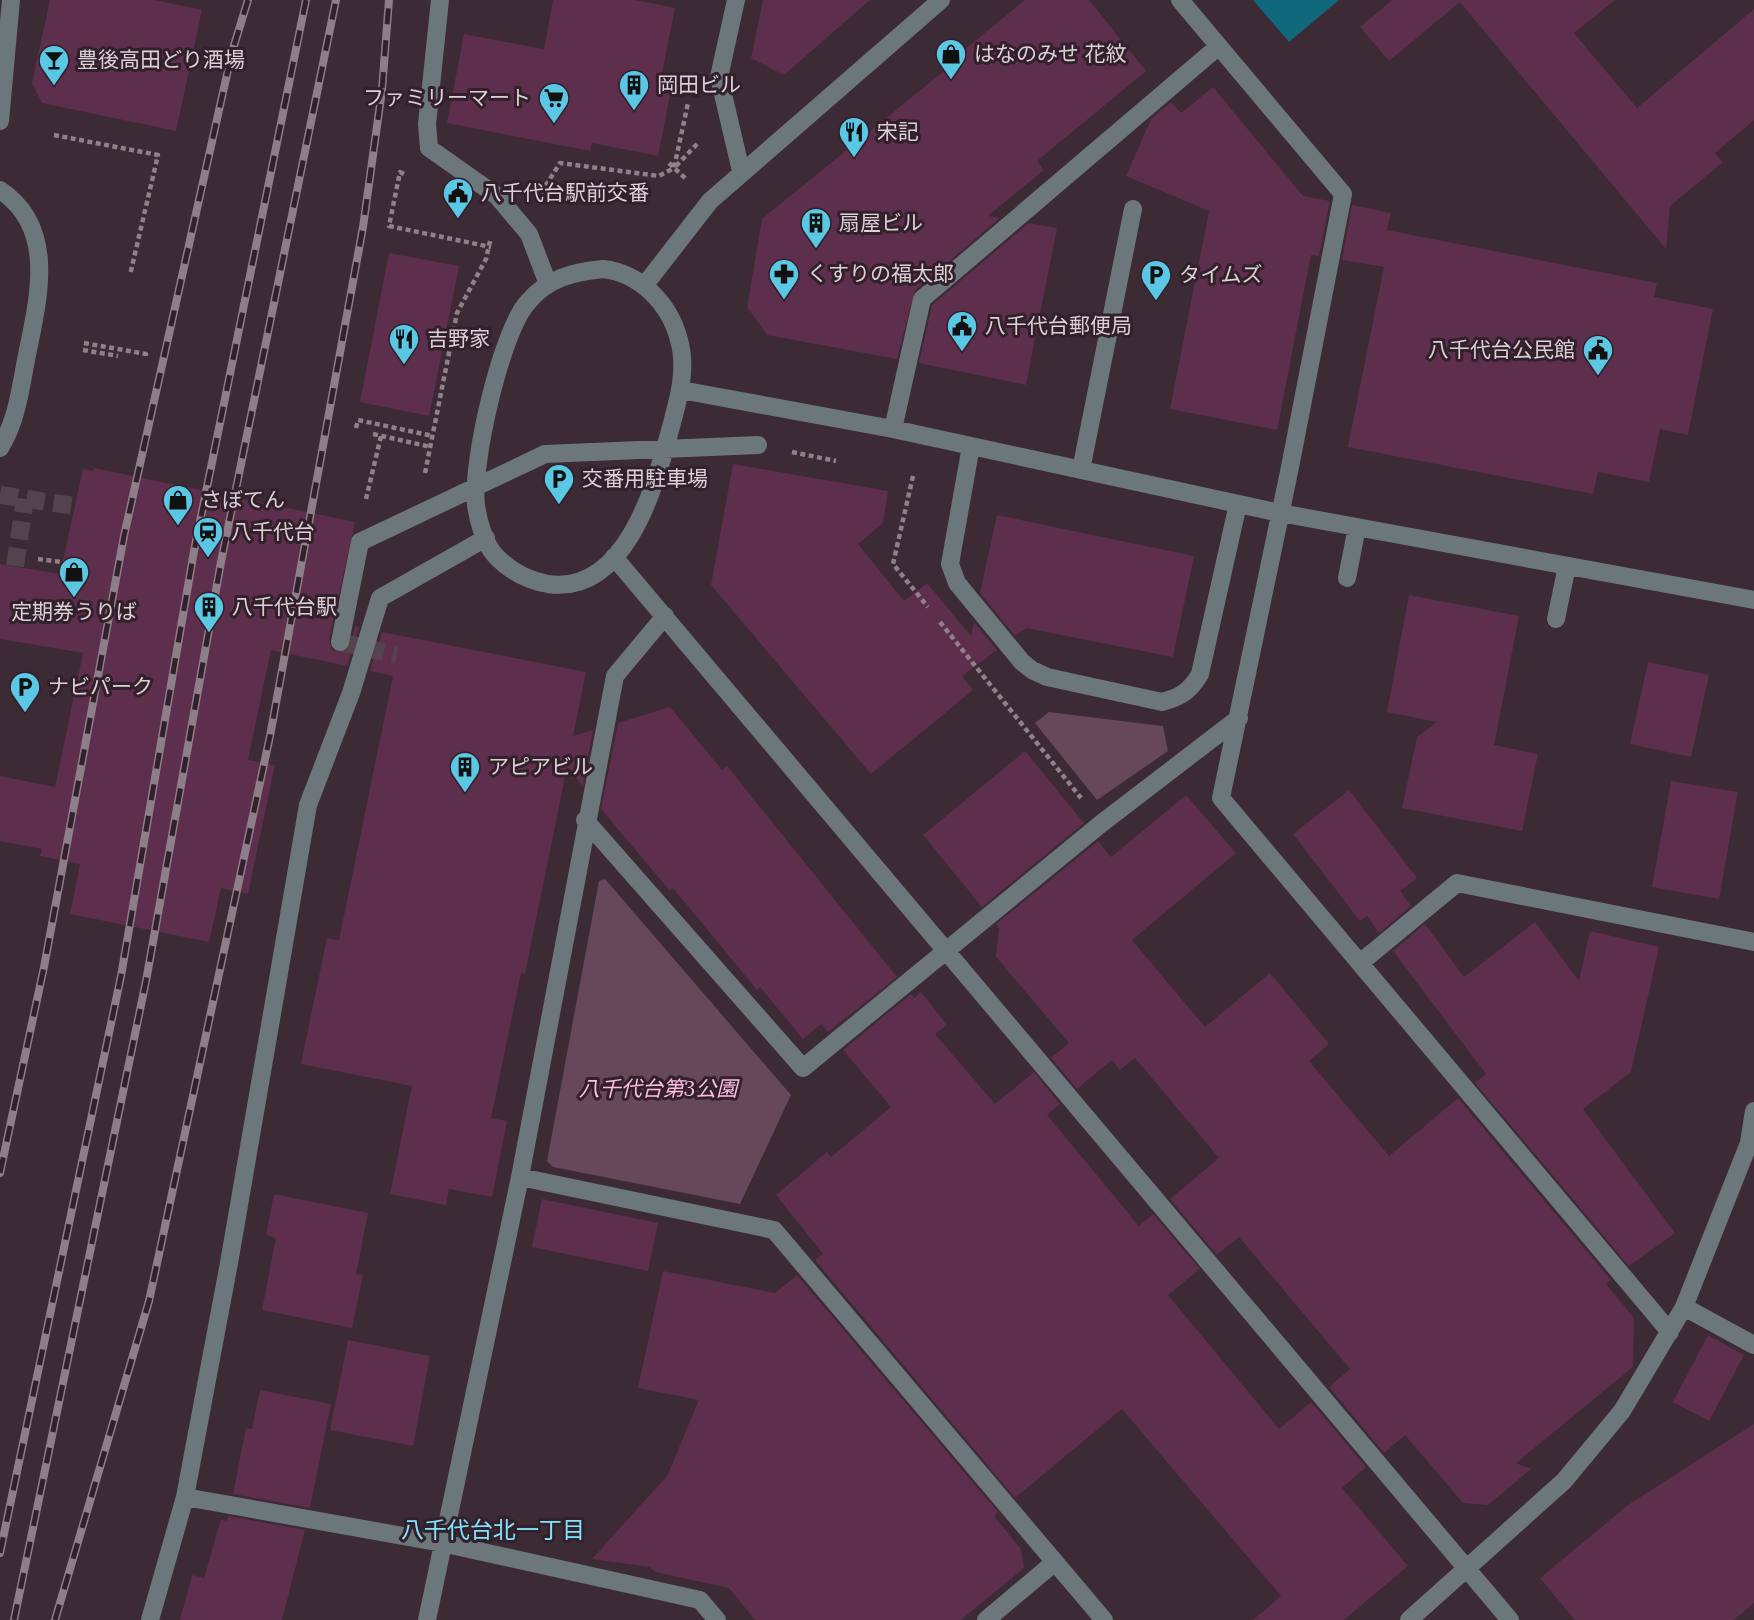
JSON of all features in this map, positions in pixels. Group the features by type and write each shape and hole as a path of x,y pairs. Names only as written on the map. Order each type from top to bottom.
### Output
{"street":[{"path":"0,121 11,0"},
{"path":"440,0 427,124 429,148 497,196 529,234 548,284"},
{"path":"736,0 719,77 741,172"},
{"path":"643,286 710,201 941,0"},
{"path":"1181,0 1343,194 1239,718 1239,753 1221,798 1670,1332"},
{"path":"893,429 922,299 1219,46"},
{"path":"0,190 15,201 34,233 41,284 13,427 0,447"},
{"path":"1082,470 1133,209"},
{"path":"603,269 618,271 657,298 680,340 681,390 660,468 643,515 606,567 582,581 557,585 532,581 509,569 492,551 476,503 477,473 501,360 526,303 548,284 574,272 603,269"},
{"path":"681,390 893,429 1280,513 1754,600"},
{"path":"340,642 360,542 545,454 758,446"},
{"path":"971,446 950,564 957,583 1022,663 1046,677 1162,702 1179,697 1191,689 1200,674 1238,504"},
{"path":"1347,578 1357,527"},
{"path":"150,1620 185,1497 232,1250 308,805 351,693 380,598 486,538"},
{"path":"614,557 1510,1620"},
{"path":"1556,619 1567,566"},
{"path":"427,1620 520,1177 585,820 615,676 665,616"},
{"path":"585,820 803,1068 1091,832 1239,718"},
{"path":"1360,962 1457,883 1578,901 1754,942"},
{"path":"1409,1620 1467,1571 1564,1481 1622,1411 1684,1307 1749,1143 1754,1111"},
{"path":"520,1177 774,1230 1104,1620"},
{"path":"1684,1307 1754,1345"},
{"path":"185,1497 442,1543 700,1600 717,1620"},
{"path":"986,1620 1055,1562"}],"path":[{"path":"674,168 691,90"},
{"path":"54,135 158,155 130,275"},
{"path":"540,195 560,163 659,176 674,168 701,141"},
{"path":"669,163 689,183"},
{"path":"410,178 400,172 389,226 490,247"},
{"path":"424,479 457,313 496,236"},
{"path":"84,343 132,354 146,354 145,358"},
{"path":"83,350 118,356"},
{"path":"356,428 358,421 433,436"},
{"path":"367,430 368,423"},
{"path":"373,434 431,447"},
{"path":"377,501 365,506 381,436"},
{"path":"758,446 836,461"},
{"path":"38,559 71,563"}],"green space":[{"path":"1049,712 1163,726 1168,751 1097,800 1035,723"},
{"name":"八千代台第3公園","path":"605,879 791,1095 740,1204 553,1167 547,1161 599,881"}],"water":[{"path":"1253,0 1339,0 1289,42"}],"building":[{"path":"50,0 155,0 202,10 176,131 42,103 32,83"},
{"path":"553,0 635,0 675,8 661,78 673,80 658,156 592,143 590,151 447,123 464,34 544,49"},
{"path":"763,0 870,0 784,75 751,58"},
{"path":"1025,0 1089,0 1146,71 1037,161 1044,170 988,216 1000,218 915,290 897,359 767,335 747,307 762,219 961,57 959,54"},
{"path":"1392,0 1615,0 1574,33 1637,108 1754,9 1754,120 1715,153 1723,162 1670,206 1666,249 1460,2 1389,61 1360,27"},
{"path":"1213,87 1303,196 1330,201 1319,256 1311,255 1277,430 1170,409 1209,211 1126,176 1151,119 1171,102 1181,113"},
{"path":"1352,205 1391,213 1387,230 1657,283 1654,297 1713,309 1688,435 1660,429 1649,482 1598,472 1593,494 1348,447 1384,267 1342,260"},
{"path":"1029,223 1057,228 1026,385 919,363 932,305"},
{"path":"389,253 459,266 429,416 360,402"},
{"path":"733,464 888,491 883,523 858,544 904,601 927,583 971,636 974,622 997,650 962,676 973,690 871,774 711,585"},
{"name":"八千代台駅","path":"94,468 355,522 329,640 333,651 344,652 351,645 355,626 359,627 347,666 271,650 248,760 275,765 248,894 221,888 209,942 70,914 80,864 40,856 42,849 0,841 0,776 55,787 83,653 0,639 0,564 60,574 83,469 93,471"},
{"path":"997,515 1194,556 1173,657 1026,628 1015,636 980,593"},
{"path":"1409,595 1519,616 1494,745 1538,754 1522,831 1402,808 1417,737 1437,722 1387,712"},
{"path":"382,632 586,672 573,736 593,730 583,786 567,767 525,974 521,973 491,1118 507,1121 492,1197 449,1189 446,1205 390,1194 412,1086 301,1064 327,938 339,940 393,676 370,671"},
{"path":"1648,662 1709,675 1691,757 1630,744"},
{"path":"670,707 722,770 727,766 897,977 828,1032 821,1024 803,1039 760,987 757,990 673,888 670,891 601,809 618,723"},
{"path":"1025,751 1084,823 982,907 923,835"},
{"path":"1671,781 1738,792 1719,899 1652,887"},
{"path":"1349,790 1417,878 1400,891 1411,906 1379,933 1367,916 1360,921 1293,834"},
{"path":"1186,795 1236,853 1132,940 1205,1027 1270,973 1329,1044 1309,1061 1389,1156 1458,1098 1611,1280 1606,1284 1634,1318 1633,1367 1516,1463 1531,1469 1488,1505 1463,1503 1405,1435 1384,1453 1329,1387 1350,1369 1239,1237 1217,1255 1170,1199 1219,1158 1135,1058 1120,1070 1112,1060 1077,1089 1051,1058 1069,1043 996,957 999,928 996,924 1098,841 1111,857"},
{"path":"1535,922 1579,981 1590,931 1659,947 1631,1072 1583,1109 1675,1233 1629,1266 1475,1083 1486,1074 1393,951 1425,924 1464,977"},
{"path":"921,992 947,1025 935,1034 995,1104 1034,1072 1060,1104 1047,1115 1139,1226 1153,1214 1200,1269 1168,1295 1279,1429 1311,1402 1366,1467 1342,1488 1408,1566 1344,1620 1253,1620 1281,1596 1122,1409 1015,1498 815,1260 823,1254 776,1195 827,1152 831,1157 891,1107 843,1050 911,994 914,998"},
{"path":"274,1194 368,1213 356,1274 363,1275 352,1328 262,1310 276,1238 266,1235"},
{"path":"542,1199 658,1223 648,1271 532,1247"},
{"path":"663,1271 775,1293 797,1275 998,1512 994,1516 1021,1549 1024,1568 961,1620 755,1620 729,1588 655,1572 650,1567 592,1559 667,1476 699,1400 638,1388"},
{"path":"1708,1335 1744,1355 1709,1421 1673,1402"},
{"path":"348,1340 430,1356 413,1446 330,1430"},
{"path":"260,1390 331,1404 310,1508 233,1494 246,1428 252,1429"},
{"path":"1754,1424 1754,1603 1734,1620 1575,1620 1540,1578 1628,1505"},
{"path":"228,1516 305,1530 282,1620 180,1620 192,1575 204,1578 221,1519 227,1521"}],"tunnel":[{"path":"0,495 75,506"},
{"path":"15,566 25,499"},
{"path":"340,642 397,655"}],"railway":[{"path":"0,1173 44,967 124,536 232,52 248,0"},
{"path":"0,1553 121,976 194,551 306,0"},
{"path":"14,1620 146,981 221,562 336,0"},
{"path":"55,1620 149,1301 270,736 363,227 382,90 389,0"}],"place":[{"name":"はなのみせ 花紋","path":"951,81"},
{"name":"豊後高田どり酒場","path":"54,87"},
{"name":"岡田ビル","path":"634,112"},
{"name":"ファミリーマート","path":"554,125"},
{"name":"宋記","path":"854,159"},
{"name":"八千代台駅前交番","path":"458,220"},
{"name":"扇屋ビル","path":"816,250"},
{"name":"くすりの福太郎","path":"784,301"},
{"name":"タイムズ","path":"1156,302"},
{"name":"八千代台郵便局","path":"962,353"},
{"name":"吉野家","path":"404,366"},
{"name":"八千代台公民館","path":"1598,377"},
{"name":"交番用駐車場","path":"559,506"},
{"name":"さぼてん","path":"178,527"},
{"name":"八千代台","path":"208,559"},
{"name":"定期券うりば","path":"74,599"},
{"name":"八千代台駅","path":"209,634"},
{"name":"ナビパーク","path":"25,714"},
{"name":"アピアビル","path":"465,794"}],"district":[{"name":"八千代台北一丁目","path":"493,1530"}]}
